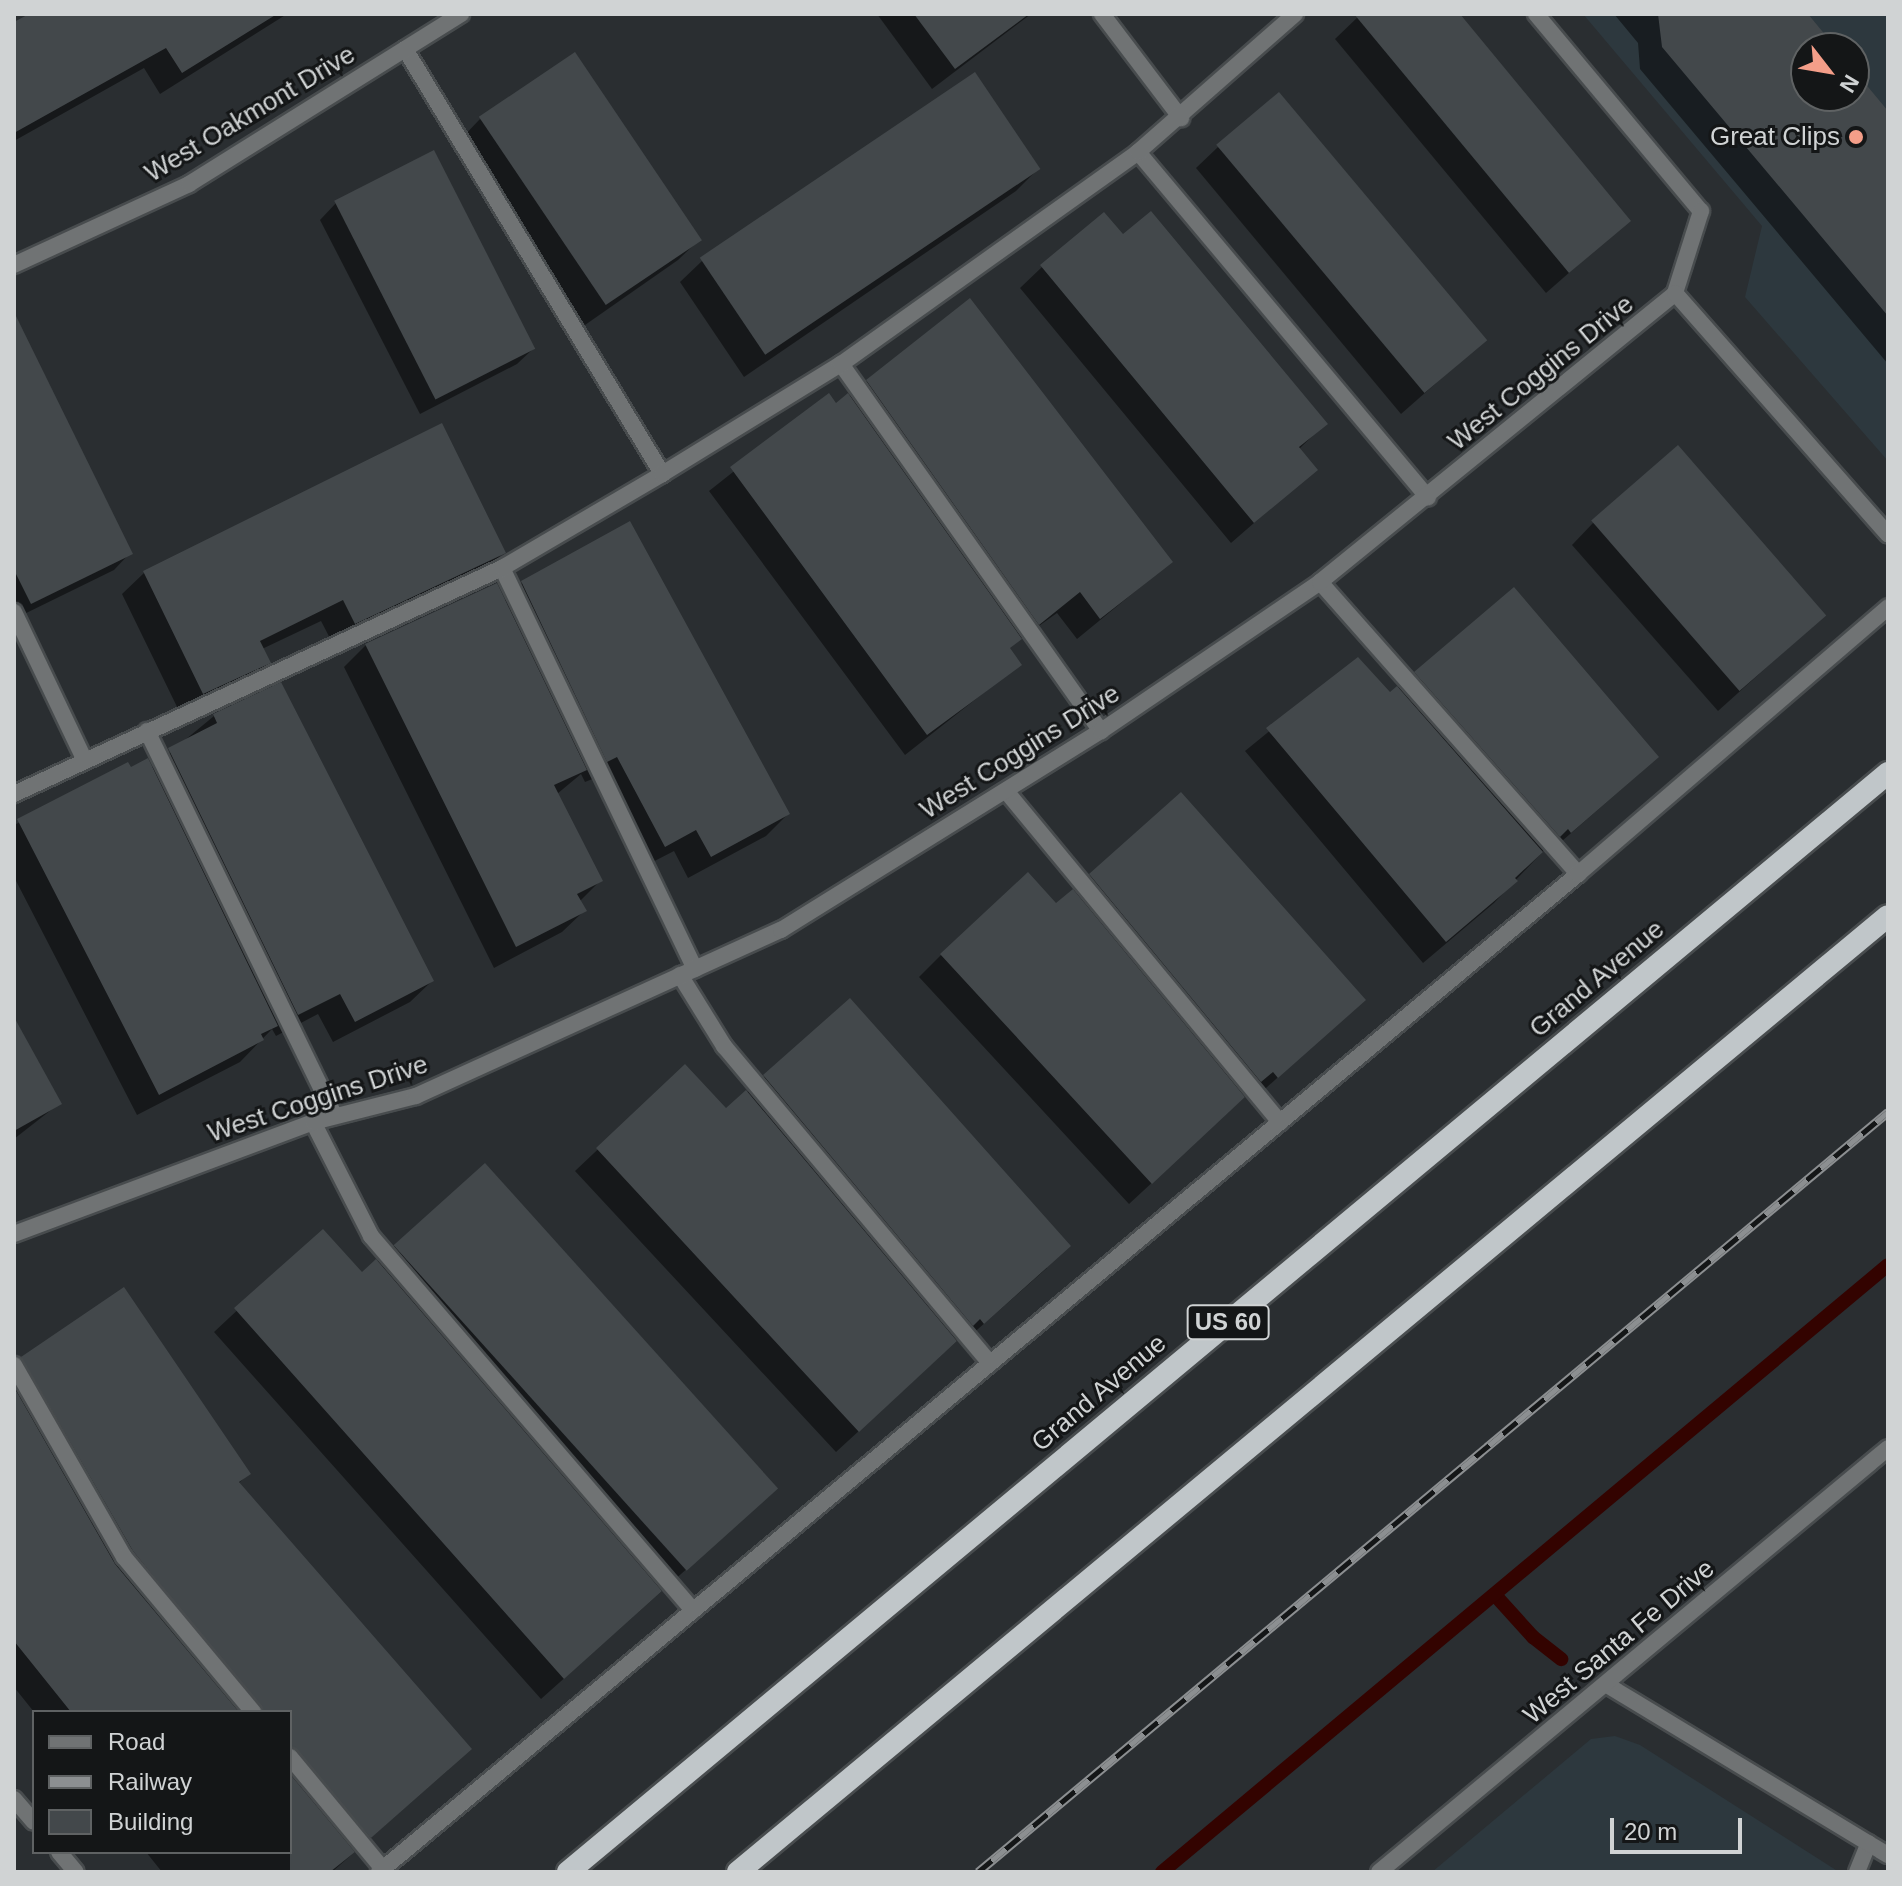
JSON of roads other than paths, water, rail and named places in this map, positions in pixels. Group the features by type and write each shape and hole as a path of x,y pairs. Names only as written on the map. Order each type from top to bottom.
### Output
{"highway":[{"name":"Grand Avenue","path":"568,1872 1888,773"},
{"path":"738,1872 1888,916"}],"street":[{"name":"West Oakmont Drive","path":"14,265 189,184 461,14"},
{"path":"1102,14 1181,118"},
{"path":"14,794 502,568 662,474 841,364 1138,152 1181,118 1295,14"},
{"path":"1536,14 1701,211 1675,293 1888,535"},
{"path":"405,49 662,474"},
{"path":"1138,152 1428,497"},
{"name":"West Coggins Drive","path":"14,1234 313,1122 416,1096 781,930 1101,731 1320,582 1675,293"},
{"path":"841,364 1101,731"},
{"path":"502,568 724,1046 990,1363"},
{"path":"1320,582 1578,874"},
{"path":"292,1759 381,1870 1578,874 1888,607"},
{"path":"14,612 85,761"},
{"path":"147,731 334,1115"},
{"path":"1006,791 1280,1122"},
{"path":"313,1122 371,1236 693,1611"},
{"path":"14,1365 124,1557 251,1710"},
{"name":"West Santa Fe Drive","path":"1379,1872 1888,1448"},
{"path":"1607,1685 1888,1855"},
{"path":"14,1799 32,1820"},
{"path":"1857,1872 1869,1843"},
{"path":"61,1854 76,1872"}],"waterway":[{"path":"1162,1872 1888,1265"},
{"path":"1495,1595 1533,1637 1561,1659"}],"railway":[{"path":"978,1872 1888,1112"}],"place":[{"name":"Great Clips","path":"1856,137"}]}
